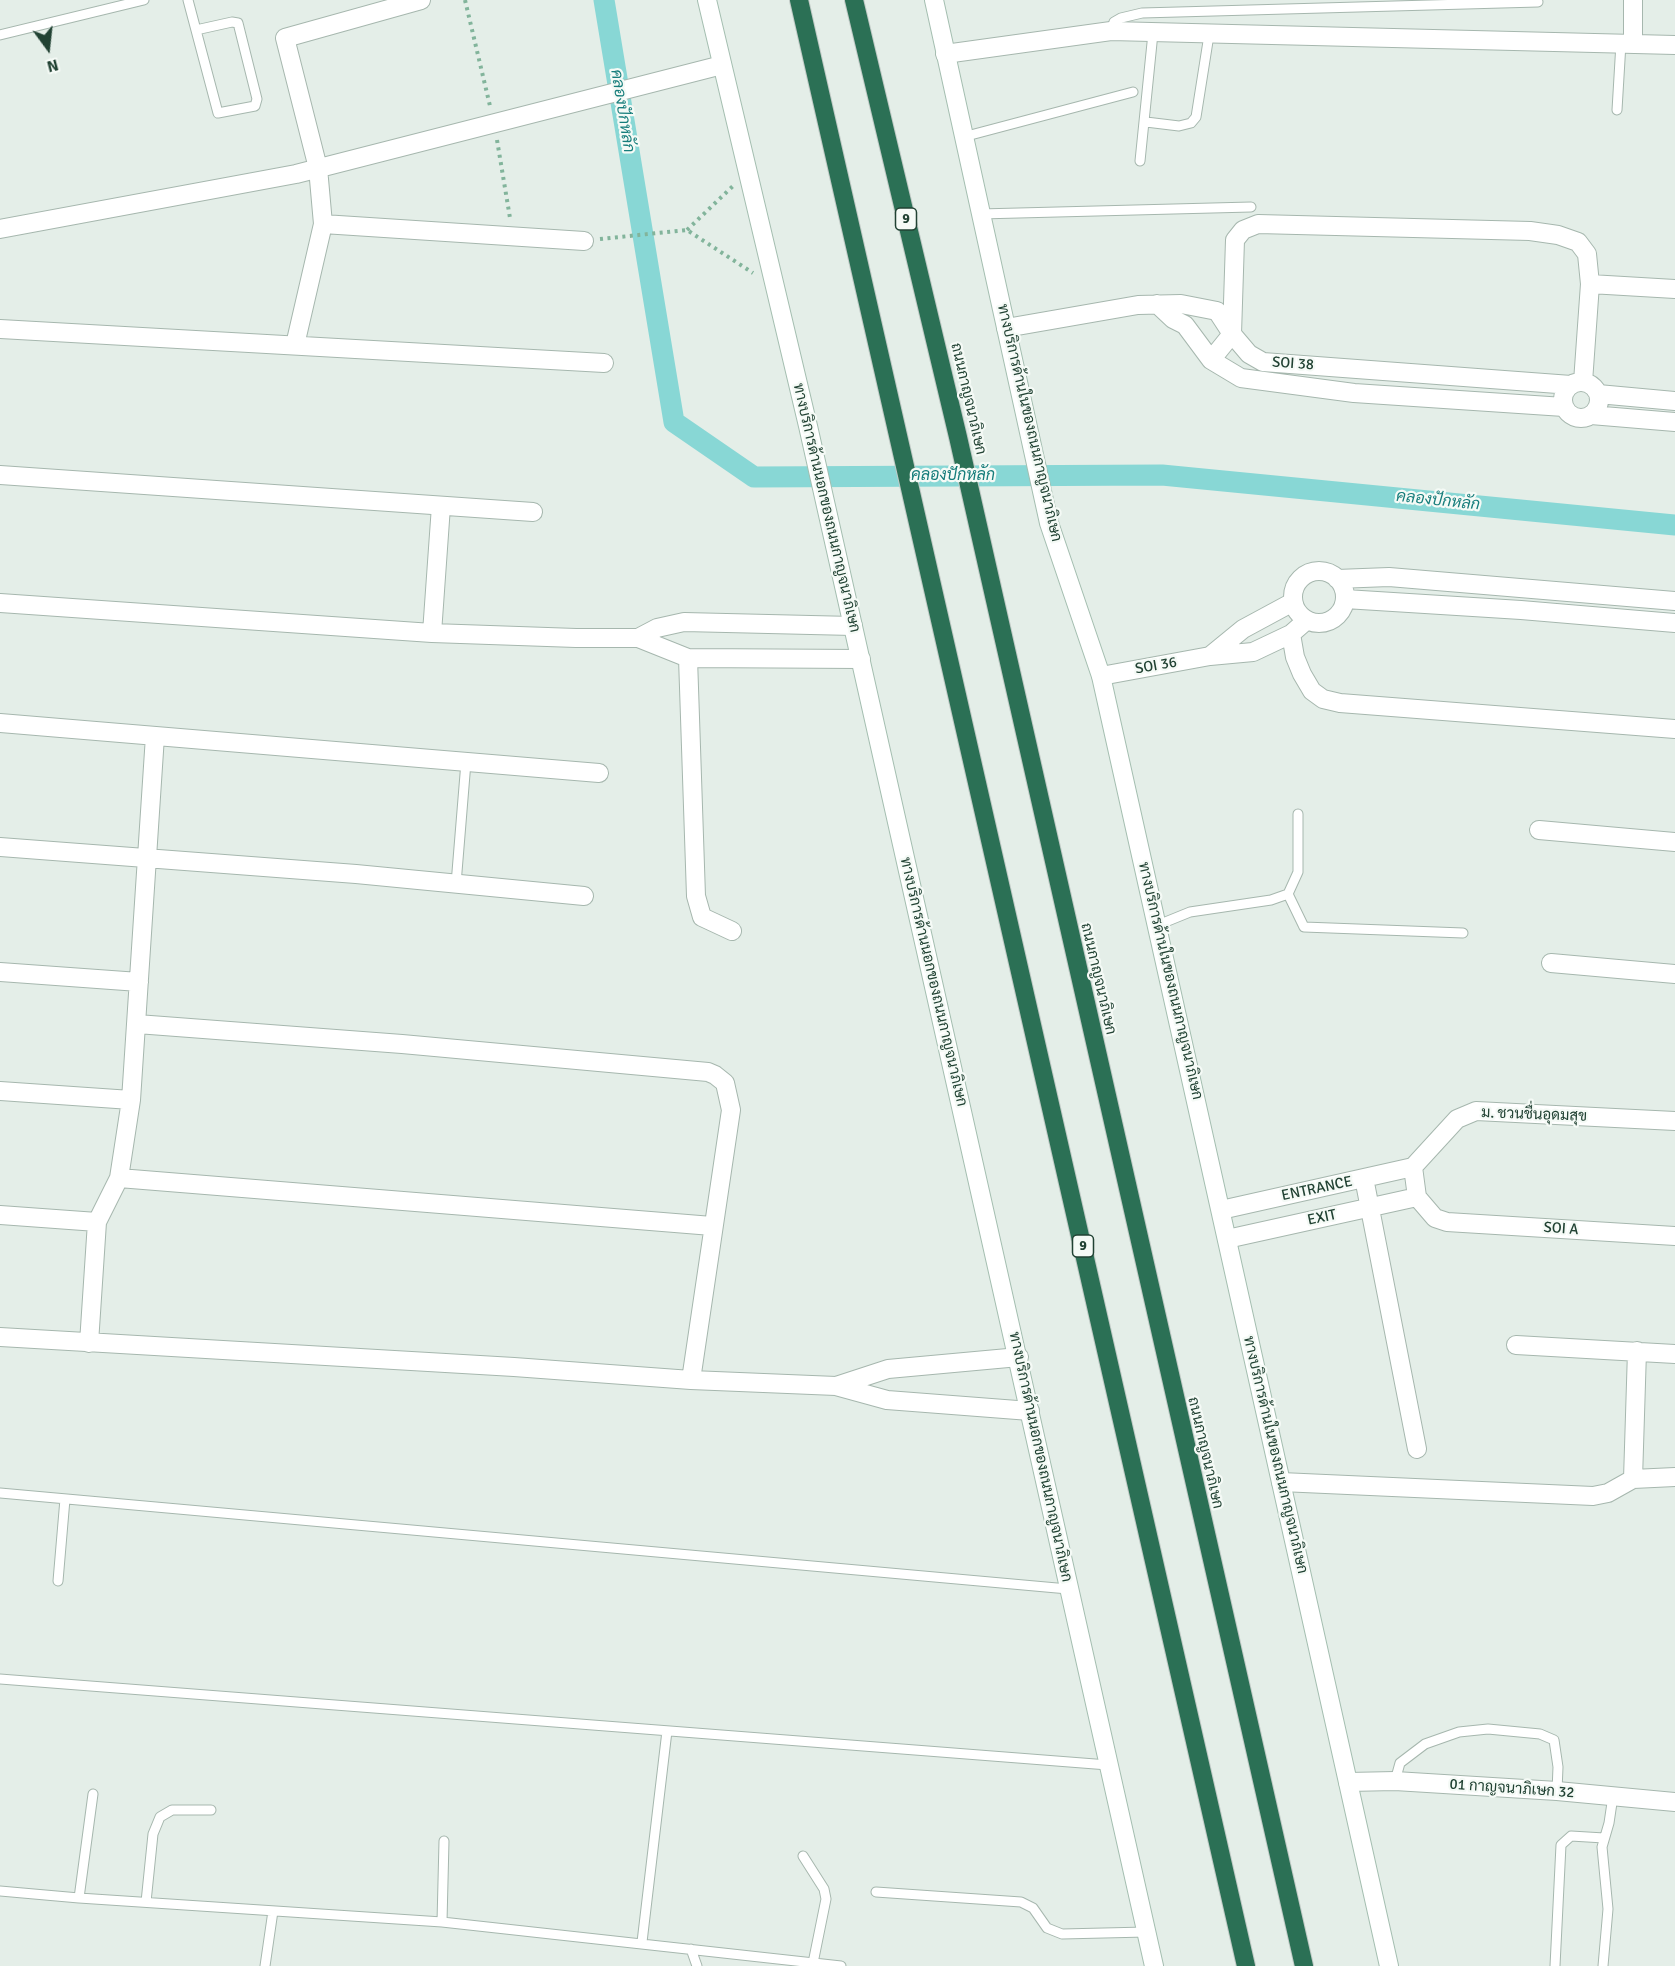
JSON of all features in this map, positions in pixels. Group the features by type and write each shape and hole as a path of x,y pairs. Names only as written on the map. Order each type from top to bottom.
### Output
{"highway":[{"name":"9","path":"799,0 1246,1966"},
{"name":"ถนนกาญจนาภิเษก","path":"854,0 958,437 1304,1966"}],"street":[{"path":"295,345 323,224 318,168 285,38 421,0"},
{"name":"ทางบริการด้านนอกของถนนกาญจนาภิเษก","path":"707,0 830,522 1019,1356 1068,1589 1154,1966"},
{"name":"ทางบริการด้านในของถนนกาญจนาภิเษก","path":"934,0 1049,523 1101,676 1389,1966"},
{"path":"1627,44 1633,0"},
{"path":"945,54 1110,31 1675,45"},
{"path":"0,229 318,168 722,64"},
{"path":"323,224 584,241"},
{"path":"1211,360 1232,334 1234,240 1243,230 1258,224 1530,231 1558,235 1578,242 1587,254 1590,284 1576,383"},
{"path":"1590,284 1675,289"},
{"path":"1157,304 1173,319 1185,325 1211,360 1240,378 1354,393 1564,407 1573,416 1586,418 1591,415 1599,403 1598,394 1590,384 1576,383 1565,391 1564,407"},
{"name":"SOI 38","path":"1006,328 1157,304 1181,304 1217,311 1249,354 1263,362 1576,383"},
{"path":"0,329 604,363"},
{"path":"1258,380 1263,362"},
{"path":"1598,394 1675,401"},
{"path":"1591,415 1675,422"},
{"path":"0,476 533,512"},
{"path":"432,633 441,506"},
{"path":"1321,571 1337,579 1342,584 1345,599 1336,617 1327,622 1307,620 1298,612 1293,602 1293,592 1303,577 1321,571"},
{"path":"1337,579 1389,577 1675,601"},
{"path":"1521,610 1522,587"},
{"path":"1345,599 1675,623"},
{"path":"1210,656 1248,626 1293,602"},
{"path":"0,603 432,633 638,638 688,658 733,656 861,660"},
{"name":"SOI 36","path":"1101,676 1210,656 1253,652 1291,633 1307,620"},
{"path":"638,638 657,628 684,622 853,626"},
{"path":"732,623 733,656"},
{"path":"1291,633 1295,657 1302,674 1312,691 1323,699 1340,703 1675,729"},
{"path":"688,658 696,896 702,917 732,931"},
{"path":"0,723 599,773"},
{"path":"88,1343 98,1221 119,1178 131,1100 138,1024 155,736"},
{"path":"1539,830 1675,842"},
{"path":"0,848 584,896"},
{"path":"1551,963 1675,974"},
{"path":"0,972 139,982"},
{"path":"138,1024 402,1044 708,1072 725,1083 731,1110 691,1380"},
{"path":"0,1091 131,1100"},
{"name":"ม. ชวนชื่นอุดมสุข","path":"1413,1167 1456,1119 1476,1111 1675,1121"},
{"path":"1413,1167 1418,1197"},
{"name":"ENTRANCE","path":"1221,1210 1413,1167"},
{"path":"119,1178 712,1226"},
{"path":"1364,1178 1417,1449"},
{"name":"EXIT","path":"1227,1239 1418,1197"},
{"name":"SOI A","path":"1418,1197 1435,1218 1446,1222 1675,1236"},
{"path":"0,1215 98,1221"},
{"path":"0,1337 514,1367 691,1380 836,1386 886,1400 1030,1412"},
{"path":"1516,1345 1675,1354"},
{"path":"1633,1479 1637,1351"},
{"path":"836,1386 888,1369 1019,1356"},
{"path":"1281,1482 1593,1496 1608,1493 1633,1479 1675,1477"},
{"name":"01 กาญจนาภิเษก 32","path":"1348,1782 1395,1781 1557,1791 1675,1802"}],"lane":[{"path":"0,35 144,0"},
{"path":"188,0 218,113 255,106 257,99 238,23 232,22 196,30"},
{"path":"1110,31 1114,22 1121,18 1142,13 1538,2"},
{"path":"1140,161 1146,122 1153,33"},
{"path":"1146,122 1179,126 1191,123 1196,117 1209,35"},
{"path":"1617,110 1627,44"},
{"path":"963,137 1133,92"},
{"path":"980,214 1251,207"},
{"path":"456,884 466,762"},
{"path":"1158,925 1190,912 1271,900 1288,894 1298,872 1298,814"},
{"path":"1288,894 1305,927 1463,933"},
{"path":"0,1493 1068,1589"},
{"path":"58,1581 65,1498"},
{"path":"0,1679 1108,1765"},
{"path":"1395,1781 1400,1763 1425,1744 1459,1732 1488,1729 1540,1734 1554,1740 1558,1767 1557,1791"},
{"path":"642,1942 667,1731"},
{"path":"79,1898 93,1794"},
{"path":"1603,1966 1608,1909 1603,1879 1604,1838 1610,1823 1613,1796"},
{"path":"146,1902 153,1834 160,1816 172,1810 211,1810"},
{"path":"1555,1966 1561,1845 1571,1836 1604,1838"},
{"path":"442,1922 444,1841"},
{"path":"803,1856 824,1889 826,1899 813,1963"},
{"path":"0,1891 442,1922 642,1942 841,1966"},
{"path":"876,1892 1021,1902 1033,1908 1047,1928 1062,1934 1146,1932"},
{"path":"266,1966 273,1911"},
{"path":"691,1949 697,1966"}],"path":[{"path":"465,0 494,123 513,237"},
{"path":"584,241 687,230 748,172"},
{"path":"687,230 774,288"}],"waterway":[{"name":"คลองปักหลัก","path":"604,0 674,422 754,477 1162,475 1675,525"}]}
